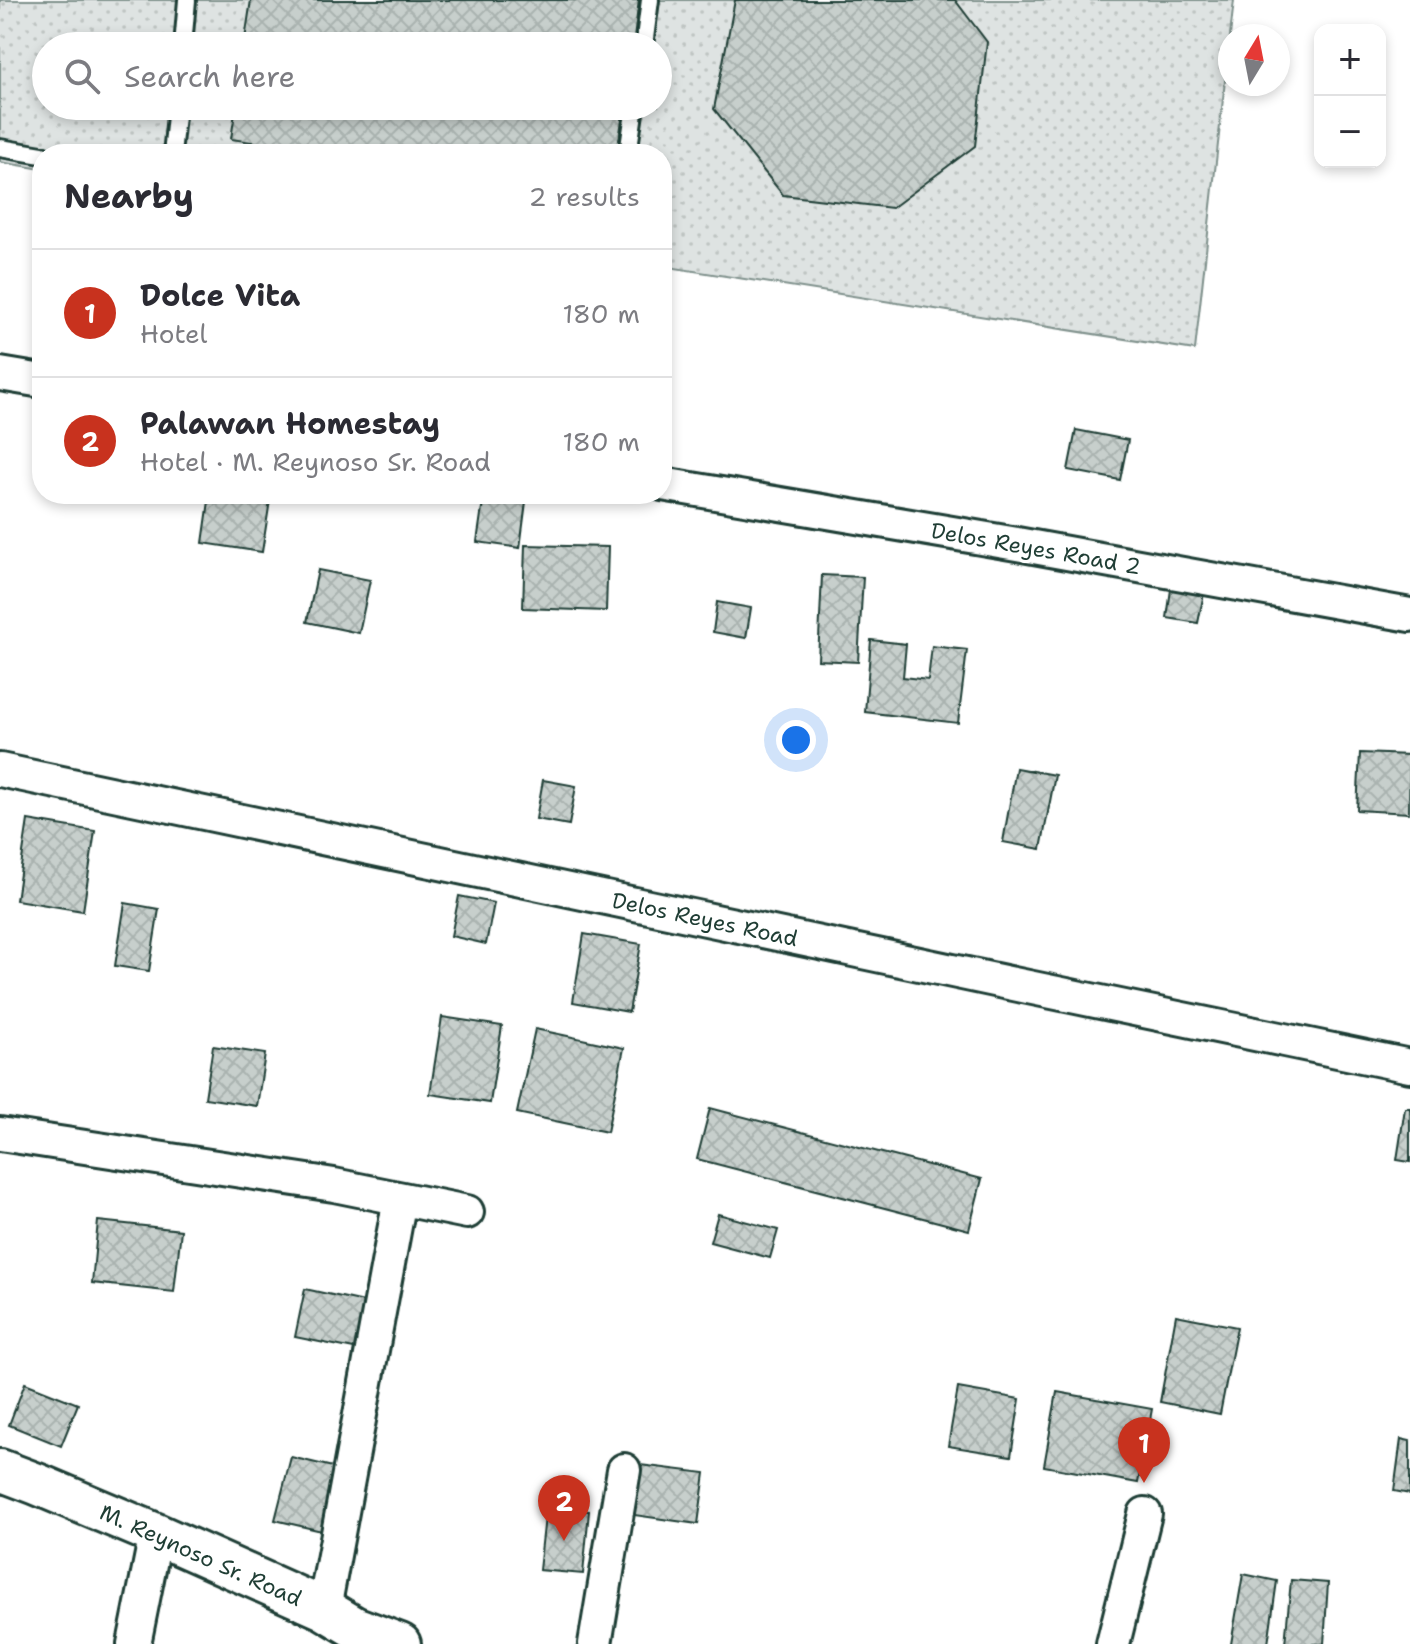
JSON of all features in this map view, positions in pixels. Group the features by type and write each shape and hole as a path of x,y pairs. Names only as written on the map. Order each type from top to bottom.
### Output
{"street":[{"path":"0,374 32,379"},
{"name":"Delos Reyes Road 2","path":"672,486 1410,615"},
{"name":"Delos Reyes Road","path":"0,770 1410,1066"},
{"path":"0,1134 334,1185 467,1212"},
{"path":"343,1627 400,1199"},
{"name":"M. Reynoso Sr. Road","path":"0,1470 156,1534 343,1627 400,1644"},
{"path":"595,1644 624,1470"},
{"path":"1113,1644 1145,1514"},
{"path":"134,1644 156,1534"}],"lane":[{"path":"184,32 187,0"},
{"path":"646,32 650,0"},
{"path":"173,144 176,120"},
{"path":"629,144 633,120"},
{"path":"0,148 32,153"}],"shaded area":[{"path":"0,0 1234,0 1231,24 1218,24 1218,96 1223,96 1195,350 672,268 672,144 32,144 32,167 0,162"}],"building":[{"path":"251,0 639,0 635,32 246,32"},
{"path":"735,0 955,0 987,42 975,146 892,208 783,195 714,109"},
{"path":"234,120 622,120 618,144 265,144 231,139"},
{"path":"1076,430 1128,440 1120,480 1068,470"},
{"path":"209,504 269,504 262,552 203,543"},
{"path":"483,504 526,504 520,548 477,542"},
{"path":"525,545 608,547 606,611 523,608"},
{"path":"318,570 370,580 359,633 307,622"},
{"path":"822,575 863,577 858,662 818,660"},
{"path":"1172,582 1205,588 1198,623 1167,618"},
{"path":"717,602 751,608 746,638 713,632"},
{"path":"871,640 906,644 903,677 928,680 932,646 967,650 958,723 865,712"},
{"path":"1360,753 1410,755 1409,813 1357,810"},
{"path":"1016,768 1055,775 1041,849 1003,842"},
{"path":"543,780 576,786 569,825 536,819"},
{"path":"28,820 95,831 83,911 16,900"},
{"path":"459,896 494,903 486,944 451,936"},
{"path":"125,903 159,909 149,971 115,966"},
{"path":"584,934 641,944 629,1012 573,1002"},
{"path":"442,1017 502,1026 490,1103 430,1094"},
{"path":"535,1029 624,1048 607,1132 517,1113"},
{"path":"213,1046 265,1054 257,1106 205,1098"},
{"path":"710,1108 982,1179 969,1230 697,1159"},
{"path":"1405,1108 1410,1108 1410,1162 1397,1160"},
{"path":"718,1214 778,1230 770,1258 710,1242"},
{"path":"98,1221 181,1230 174,1292 92,1283"},
{"path":"305,1289 369,1303 359,1350 295,1337"},
{"path":"1176,1315 1237,1327 1220,1414 1160,1402"},
{"path":"25,1383 78,1404 61,1446 9,1425"},
{"path":"958,1388 1020,1399 1011,1456 948,1446"},
{"path":"1057,1392 1152,1409 1138,1483 1044,1466"},
{"path":"1401,1439 1410,1441 1410,1494 1394,1491"},
{"path":"291,1457 341,1469 326,1532 275,1520"},
{"path":"640,1465 705,1473 698,1524 634,1515"},
{"path":"546,1508 589,1511 583,1574 539,1570"},
{"path":"1243,1574 1277,1581 1268,1644 1231,1644"},
{"path":"1291,1580 1328,1583 1324,1644 1285,1644"}],"place":[{"name":"Dolce Vita","path":"1144,1483"},
{"name":"Palawan Homestay","path":"564,1541"}]}
